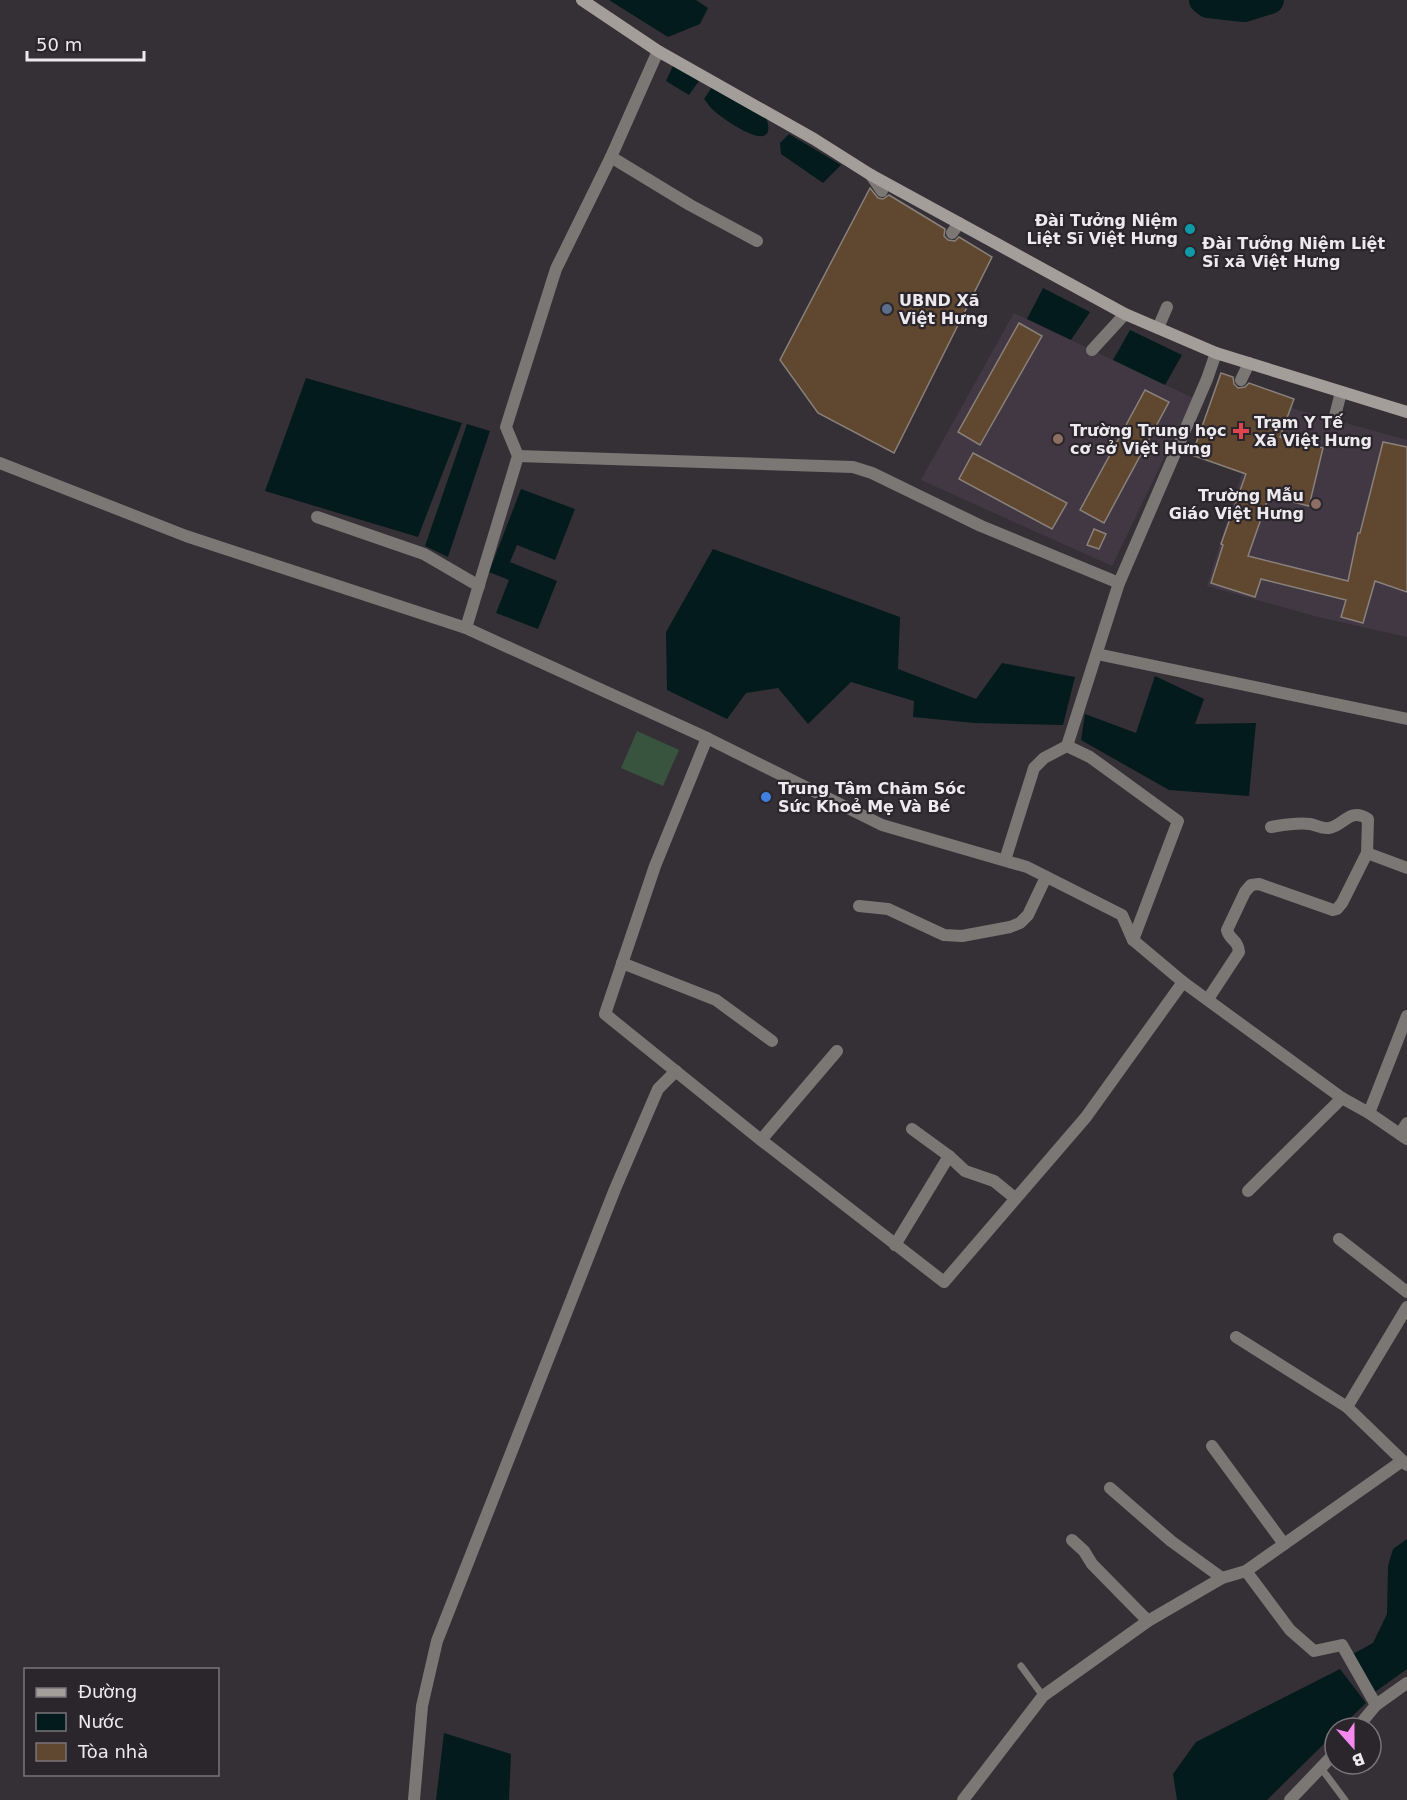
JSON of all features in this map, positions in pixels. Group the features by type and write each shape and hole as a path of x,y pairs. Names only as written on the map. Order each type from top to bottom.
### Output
{"main road":[{"path":"582,0 658,51 814,139 955,228 1125,314 1216,353 1407,412"}],"street":[{"path":"466,628 518,456 506,427 556,269 611,157 658,51"},
{"path":"611,157 690,205 757,241"},
{"path":"871,175 882,191"},
{"path":"1158,328 1167,307"},
{"path":"1092,350 1125,314"},
{"path":"1005,860 1034,768 1044,758 1067,746 1119,583 1207,379 1216,353"},
{"path":"1241,380 1249,363"},
{"path":"1334,420 1341,392"},
{"path":"518,456 853,467 872,472 981,526 1119,583"},
{"path":"0,463 186,536 466,628 707,738 882,825 1027,867 1122,915 1133,940 1183,982 1342,1098 1369,1113 1403,1137 1407,1123"},
{"path":"317,517 424,554 479,586"},
{"path":"1097,654 1407,719"},
{"path":"707,738 655,866 605,1014 761,1140 944,1282 1086,1118 1183,982"},
{"path":"1067,746 1090,757 1178,820 1133,940"},
{"path":"1208,999 1239,952 1236,942 1227,930 1245,892 1251,885 1259,884 1333,910 1337,909 1367,853 1368,819 1361,815 1352,815 1330,828 1320,828 1311,824 1271,827"},
{"path":"1367,853 1406,865"},
{"path":"859,906 888,909 944,936 962,936 1020,923 1028,915 1046,877"},
{"path":"622,963 716,1000 772,1041"},
{"path":"1369,1113 1407,1016"},
{"path":"761,1140 837,1051"},
{"path":"414,1800 422,1706 437,1641 615,1189 658,1089 676,1071"},
{"path":"1248,1191 1342,1098"},
{"path":"912,1129 949,1156 965,1171 994,1181 1015,1198"},
{"path":"895,1245 949,1156"},
{"path":"1339,1239 1407,1292"},
{"path":"1347,1407 1407,1307"},
{"path":"963,1800 1044,1696 1148,1621 1222,1578 1246,1571 1404,1463 1347,1407 1236,1337"},
{"path":"1212,1446 1284,1544"},
{"path":"1110,1488 1171,1541 1222,1578"},
{"path":"1072,1540 1092,1564 1148,1621"},
{"path":"1246,1571 1290,1630 1314,1651 1342,1645 1376,1705"},
{"path":"1366,1716 1376,1705 1407,1683"},
{"path":"1290,1800 1321,1768"}],"lane":[{"path":"1021,1666 1044,1696"},
{"path":"1321,1768 1345,1800"}],"shaded area":[{"name":"Trường Trung học cơ sở Việt Hưng","path":"1014,313 1193,398 1112,566 921,480"},
{"name":"Trường Mẫu Giáo Việt Hưng","path":"1291,408 1407,440 1407,637 1318,617 1207,586 1242,473 1265,481"}],"green space":[{"path":"637,731 679,750 663,786 621,768"}],"water":[{"path":"609,0 696,0 708,8 700,24 668,37"},
{"path":"673,66 699,81 689,95 666,81"},
{"path":"712,87 766,117 768,130 765,135 757,136 747,132 710,107 704,99"},
{"path":"789,134 841,165 823,183 781,154 780,143"},
{"path":"1043,288 1090,312 1071,340 1027,319"},
{"path":"1130,330 1182,355 1165,385 1113,360"},
{"path":"306,378 462,423 418,537 265,491"},
{"path":"467,424 490,431 448,557 425,546"},
{"path":"521,489 575,509 555,560 517,545 510,562 557,581 538,629 496,613 509,580 489,572"},
{"path":"713,549 900,617 898,669 976,699 1002,663 1075,677 1063,725 975,723 913,717 914,701 851,682 808,724 778,688 746,693 727,719 667,690 666,632"},
{"path":"1155,676 1204,699 1195,724 1256,723 1249,796 1169,790 1081,740 1085,714 1136,733"},
{"path":"1407,1539 1407,1669 1375,1692 1351,1655 1373,1643 1387,1614 1388,1566 1393,1549"},
{"path":"1340,1669 1366,1703 1352,1716 1323,1716 1323,1745 1267,1800 1177,1800 1173,1774 1196,1742"},
{"path":"444,1733 511,1754 509,1800 436,1800"}],"building":[{"name":"UBND Xã Việt Hưng","path":"870,188 878,198 883,199 889,195 945,229 944,236 948,240 955,241 959,237 992,257 894,453 818,413 780,360"},
{"path":"1019,323 1042,336 980,445 958,432"},
{"path":"1221,373 1233,377 1234,384 1238,388 1245,387 1249,383 1294,399 1280,437 1323,448 1309,506 1269,496 1248,556 1348,581 1358,533 1360,533 1383,442 1407,447 1407,592 1375,581 1363,623 1341,617 1346,600 1261,579 1255,597 1211,583 1223,545 1221,544 1246,474 1192,455"},
{"path":"1145,390 1169,402 1104,523 1080,510"},
{"path":"973,453 1067,503 1052,529 959,479"},
{"path":"1094,529 1106,534 1099,549 1087,545"}],"waterway":[{"path":"1203,0 1208,4 1244,8 1270,0"}],"place":[{"name":"Đài Tưởng Niệm Liệt Sĩ Việt Hưng","path":"1190,229"},
{"name":"Đài Tưởng Niệm Liệt Sĩ xã Việt Hưng","path":"1190,252"},
{"name":"UBND Xã Việt Hưng","path":"887,309"},
{"name":"Trạm Y Tế Xã Việt Hưng","path":"1241,431"},
{"name":"Trường Trung học cơ sở Việt Hưng","path":"1058,439"},
{"name":"Trường Mẫu Giáo Việt Hưng","path":"1316,504"},
{"name":"Trung Tâm Chăm Sóc Sức Khoẻ Mẹ Và Bé","path":"766,797"}]}
